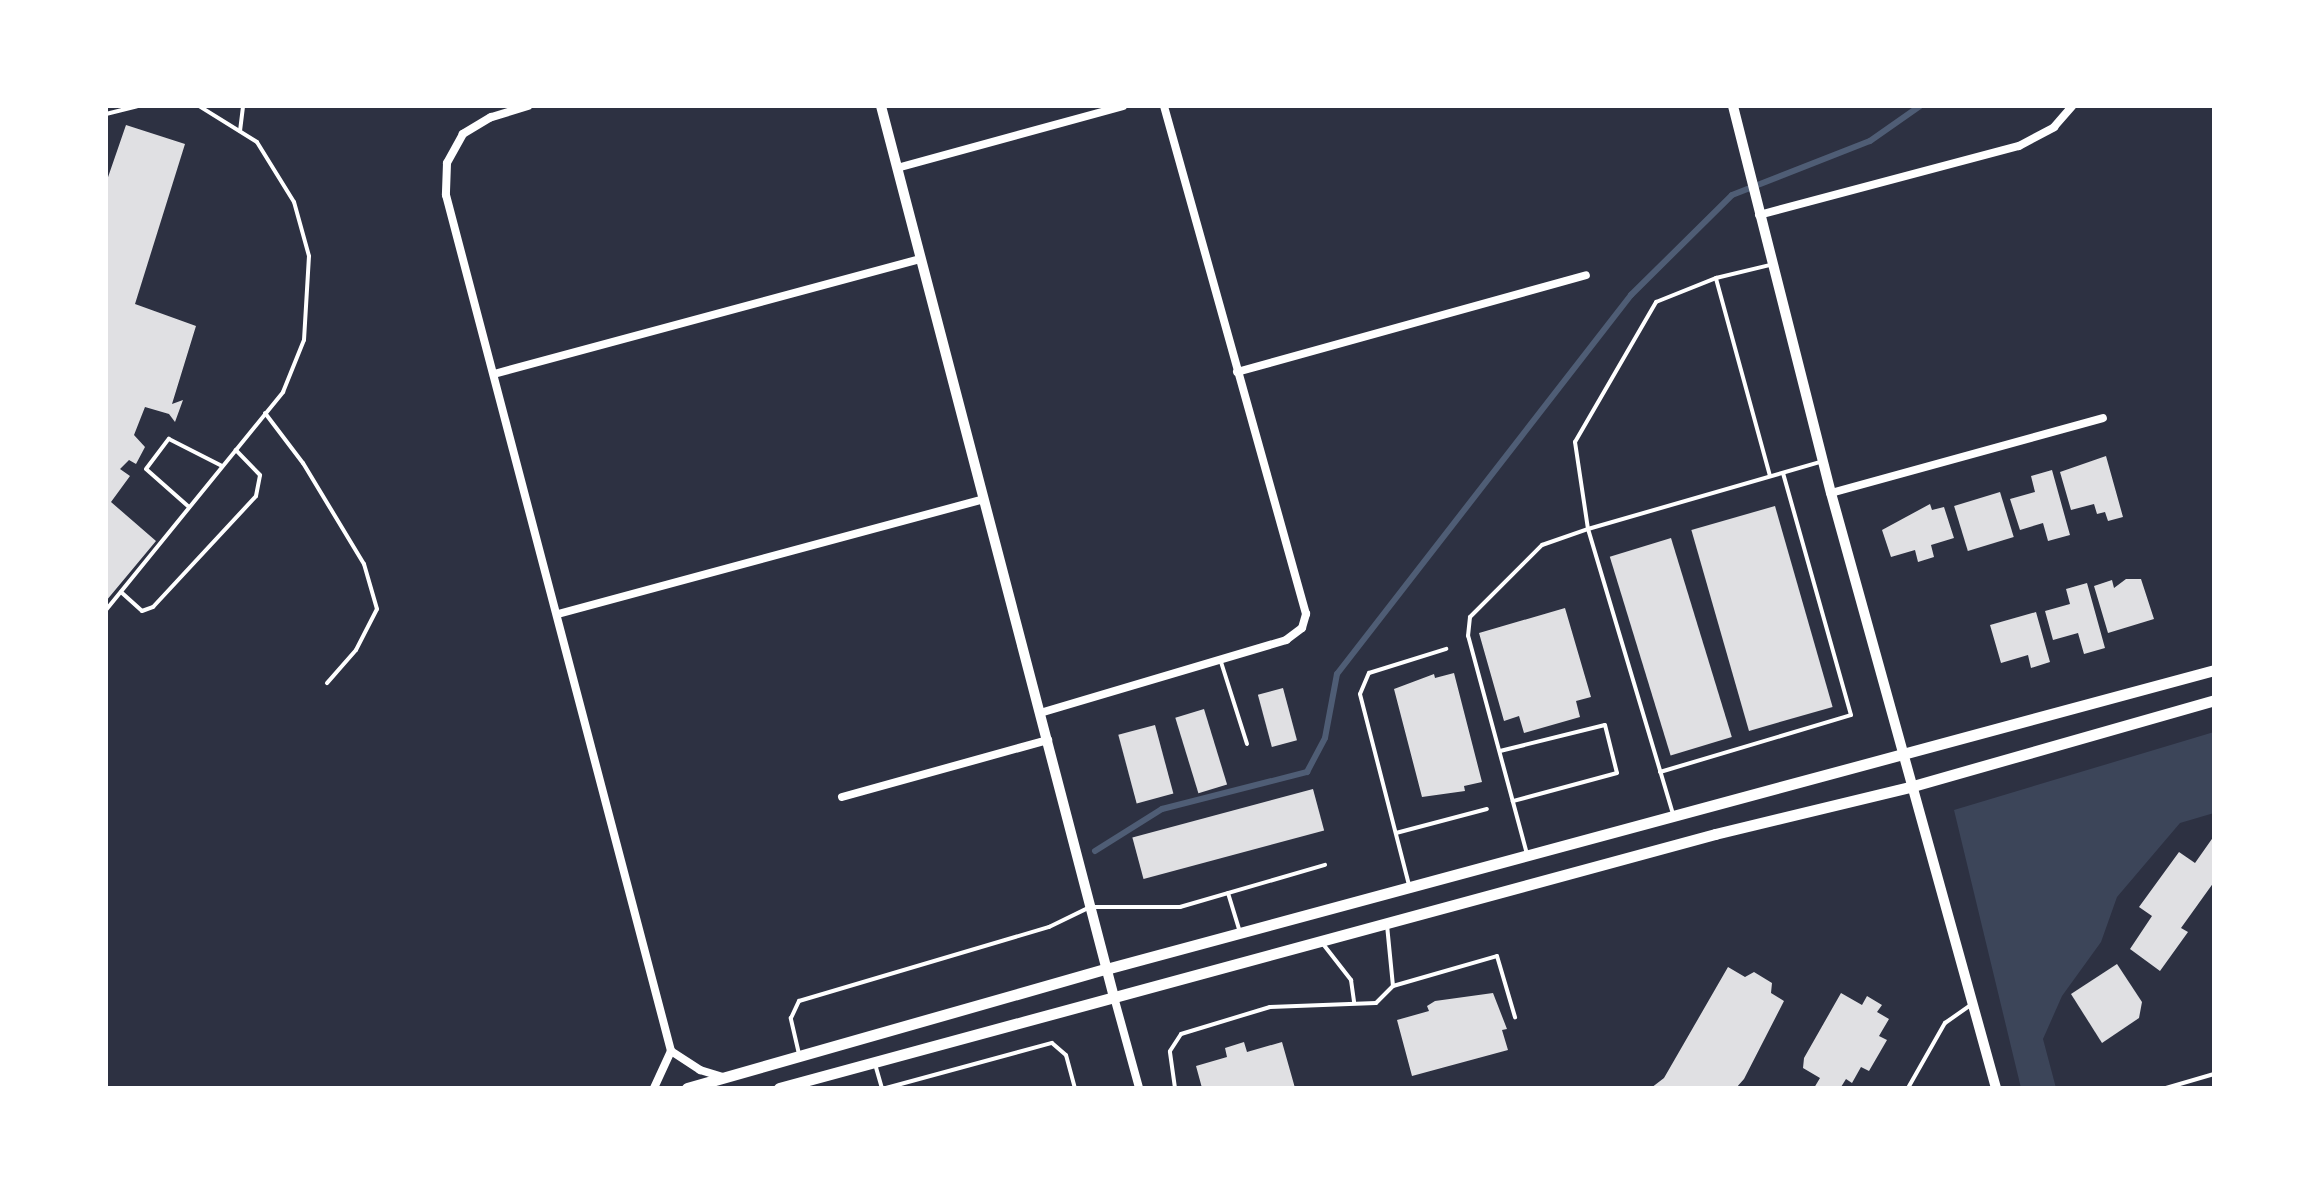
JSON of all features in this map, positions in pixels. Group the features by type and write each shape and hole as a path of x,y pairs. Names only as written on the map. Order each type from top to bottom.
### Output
{"main road":[{"path":"687,1088 1106,969 2214,670"},
{"path":"780,1088 1913,786 2214,700"}],"street":[{"path":"528,106 472,126 453,148 445,177 450,218 558,614 671,1051 654,1088"},
{"path":"881,106 1139,1088"},
{"path":"897,168 1123,106"},
{"path":"1040,713 1279,641 1302,628 1305,604 1164,106"},
{"path":"1733,106 1831,493 1996,1088"},
{"path":"1759,215 2019,146 2054,127 2072,106"},
{"path":"494,374 919,259"},
{"path":"1237,372 1586,275"},
{"path":"1831,493 2103,418"},
{"path":"558,614 984,499"},
{"path":"842,797 1048,740"},
{"path":"671,1051 700,1070 725,1077"}],"lane":[{"path":"106,114 137,106"},
{"path":"106,610 283,392 304,340 309,256 294,202 257,142 199,106"},
{"path":"240,131 243,106"},
{"path":"1673,818 1588,529 1575,442 1656,302 1716,278 1772,264"},
{"path":"1716,278 1770,476"},
{"path":"265,413 303,463 364,564 377,609 356,650 327,683"},
{"path":"189,507 146,469 169,439 222,466"},
{"path":"121,592 142,611 153,607 256,496 260,475 236,450"},
{"path":"1527,856 1468,636 1470,617 1542,545 1823,461"},
{"path":"1660,772 1851,715 1783,473"},
{"path":"1410,887 1360,694 1369,673 1446,649"},
{"path":"1220,660 1247,744"},
{"path":"1499,751 1605,725 1617,773 1513,801"},
{"path":"1396,833 1487,809"},
{"path":"800,1056 791,1018 799,1001 1049,927 1090,907 1180,907 1325,865"},
{"path":"1228,893 1241,933"},
{"path":"1387,925 1393,986"},
{"path":"1322,942 1351,980 1355,1003"},
{"path":"1175,1088 1170,1051 1181,1034 1270,1007 1376,1003 1393,986 1497,956 1515,1017"},
{"path":"1908,1088 1945,1023 1973,1003"},
{"path":"875,1064 884,1088 1052,1043 1066,1055 1075,1088"},
{"path":"2166,1088 2214,1074"}],"shaded area":[{"path":"2214,732 2214,813 2180,823 2117,897 2101,942 2062,996 2043,1039 2056,1088 2021,1088 1954,810"}],"building":[{"path":"126,125 185,144 135,304 196,326 172,404 183,400 175,422 169,414 145,407 134,435 145,447 136,464 129,460 120,469 130,476 111,502 156,541 106,601 106,183"},
{"path":"2106,456 2123,517 2108,521 2105,512 2097,514 2094,504 2071,510 2060,472"},
{"path":"2052,470 2070,535 2048,541 2043,523 2020,530 2010,499 2035,492 2031,476"},
{"path":"2000,492 2014,537 1968,551 1954,506"},
{"path":"1930,504 1932,510 1944,507 1954,538 1931,545 1934,557 1918,562 1915,550 1891,557 1882,530"},
{"path":"1775,506 1833,707 1749,731 1691,530"},
{"path":"1671,538 1732,737 1671,756 1610,557"},
{"path":"2126,579 2141,579 2154,619 2108,633 2094,586 2112,580 2114,588"},
{"path":"2087,583 2105,648 2084,654 2078,633 2053,640 2045,611 2070,604 2066,589"},
{"path":"1565,608 1591,697 1576,701 1580,717 1524,733 1519,716 1504,721 1479,633"},
{"path":"2036,612 2050,662 2031,668 2028,655 2001,663 1990,625"},
{"path":"1454,673 1482,782 1464,786 1465,791 1422,797 1394,689 1434,674 1435,678"},
{"path":"1283,688 1297,740 1272,747 1258,695"},
{"path":"1204,709 1227,785 1198,793 1175,718"},
{"path":"1155,725 1173,794 1137,803 1118,735"},
{"path":"1313,789 1324,831 1144,879 1132,837"},
{"path":"2214,836 2214,882 2181,928 2188,932 2160,971 2130,949 2152,916 2139,907 2179,852 2195,863"},
{"path":"2117,964 2142,1002 2139,1018 2102,1043 2071,994"},
{"path":"1728,967 1745,977 1754,972 1772,983 1771,993 1784,1001 1744,1079 1736,1088 1651,1088 1664,1078"},
{"path":"1493,993 1507,1029 1502,1030 1508,1050 1412,1076 1397,1020 1429,1011 1427,1006 1435,1001"},
{"path":"1841,993 1862,1005 1867,996 1882,1005 1877,1012 1889,1019 1879,1036 1887,1040 1869,1071 1861,1067 1852,1083 1846,1079 1841,1087 1814,1088 1820,1078 1803,1068 1804,1058"},
{"path":"1244,1042 1247,1052 1282,1042 1295,1088 1202,1088 1196,1066 1227,1057 1225,1048"}],"waterway":[{"path":"1095,851 1162,809 1307,772 1325,738 1337,674 1631,295 1732,195 1870,141 1920,106"}]}
